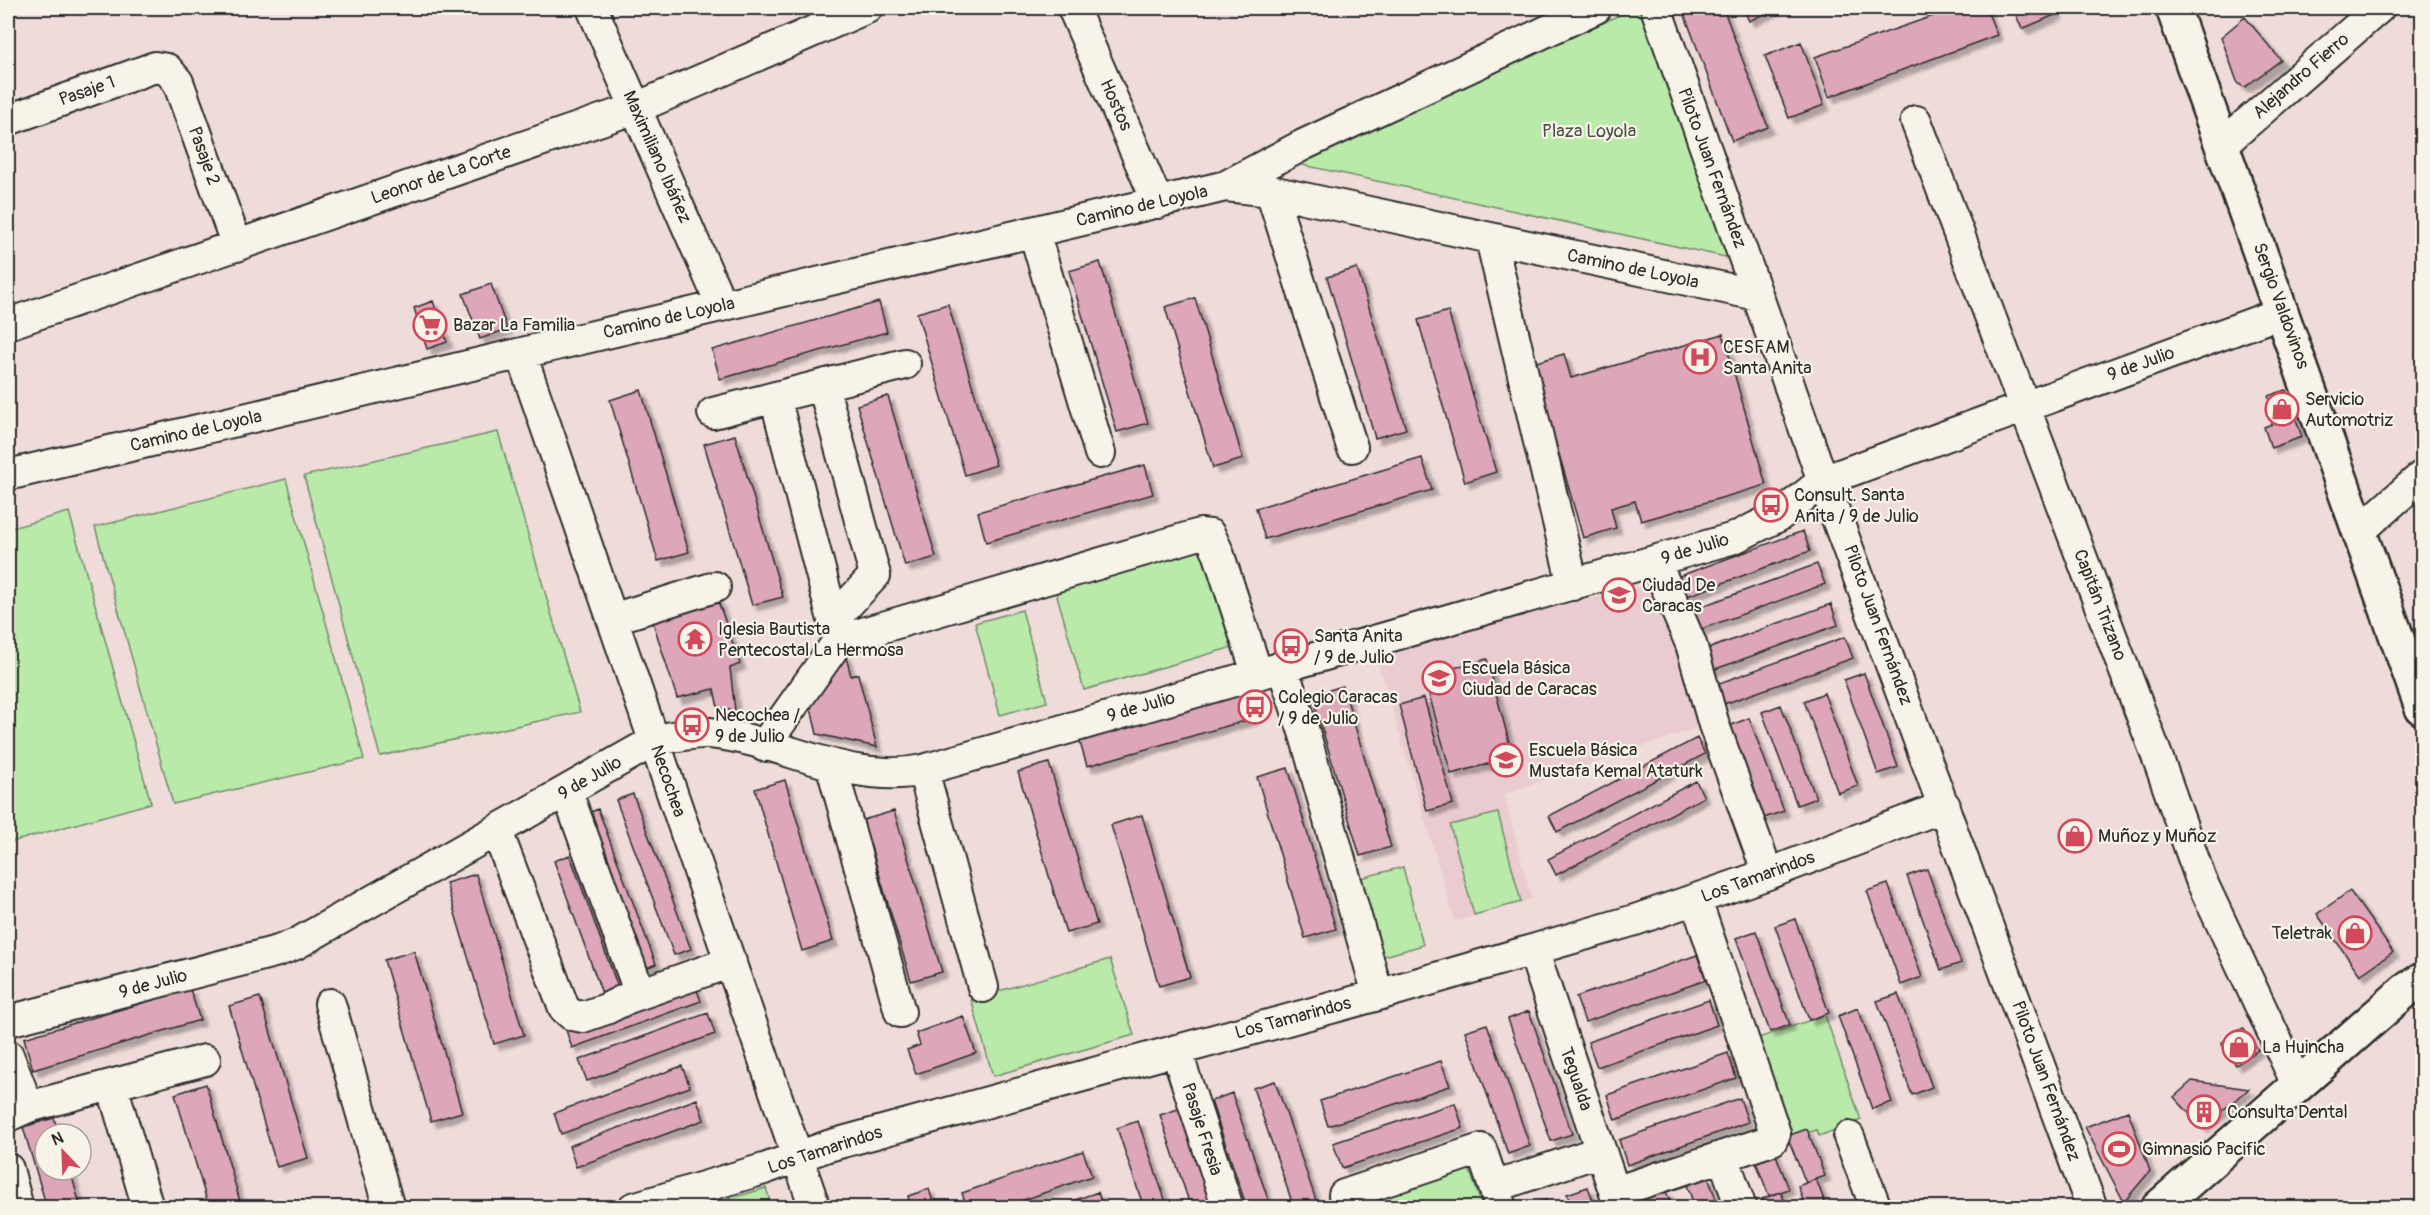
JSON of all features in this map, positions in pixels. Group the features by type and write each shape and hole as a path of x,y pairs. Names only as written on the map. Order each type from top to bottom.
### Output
{"main road":[{"name":"Sergio Valdovinos","path":"2173,8 2361,530 2415,658 2422,708"},
{"path":"2158,1208 2417,978"}],"street":[{"name":"Maximiliano Ibáñez","path":"592,8 722,306"},
{"name":"Leonor de La Corte","path":"8,324 636,108 867,8"},
{"name":"Hostos","path":"1073,8 1158,202"},
{"name":"Camino de Loyola","path":"8,475 1226,186 1561,15 1596,8"},
{"name":"Piloto Juan Fernández","path":"1656,8 1823,481 2092,1208"},
{"name":"Alejandro Fierro","path":"2223,144 2379,8"},
{"name":"Pasaje 1","path":"8,120 155,68 167,69"},
{"name":"Pasaje 2","path":"167,69 178,82 237,246"},
{"name":"Capitán Trizano","path":"1916,121 2157,756 2193,859 2297,1084"},
{"name":"Camino de Loyola","path":"1226,186 1271,191 1757,295"},
{"path":"1271,191 1352,447"},
{"path":"1034,232 1100,453"},
{"path":"1491,238 1573,585"},
{"name":"9 de Julio","path":"8,1021 278,951 297,944 654,741 707,733 831,764 887,774 923,770 1573,585 1753,530 1794,506 1823,481 2283,312"},
{"name":"Necochea","path":"521,354 815,1208"},
{"path":"713,413 905,364"},
{"path":"764,746 836,630 875,575 823,385"},
{"path":"775,397 836,630"},
{"path":"2361,530 2422,476"},
{"path":"836,630 1200,534 1210,535 1270,670 1305,735 1378,995"},
{"path":"1654,561 1691,644 1714,724 1768,874"},
{"path":"612,619 715,587"},
{"path":"831,764 900,1012"},
{"path":"923,770 983,987"},
{"path":"567,792 640,994"},
{"name":"Los Tamarindos","path":"633,1208 828,1146 1378,995 1533,950 1696,900 1945,806"},
{"path":"497,831 564,1008 572,1015 583,1017 731,962"},
{"path":"1618,1199 1723,1156 1772,1140 1775,1133 1696,900"},
{"name":"Tegualda","path":"1533,950 1618,1199"},
{"path":"330,1004 390,1208"},
{"name":"Pasaje Fresia","path":"1176,1050 1228,1208"},
{"path":"8,1056 18,1112 206,1060"},
{"path":"112,1085 148,1208"},
{"path":"1849,1137 1876,1208"},
{"path":"1348,1208 1344,1195 1481,1149 1498,1197 1601,1151"},
{"path":"1723,1156 1741,1208"},
{"path":"8,1169 18,1208"}],"shaded area":[{"name":"Escuela Básica Mustafa Kemal Ataturk","path":"1654,584 1705,725 1504,794 1532,899 1455,922 1374,649"}],"green space":[{"name":"Plaza Loyola","path":"1635,8 1642,8 1739,260 1294,163"},
{"path":"498,432 580,712 380,756 304,476"},
{"path":"286,479 364,759 173,804 95,527"},
{"path":"69,512 151,803 8,843 8,529"},
{"path":"1203,520 1240,645 1084,690 1048,564"},
{"path":"1022,610 1047,702 1000,715 975,623"},
{"path":"1498,813 1521,902 1474,915 1450,825"},
{"path":"1403,867 1423,945 1381,957 1361,878"},
{"path":"1110,959 1134,1035 993,1076 971,999"},
{"path":"1825,1015 1861,1120 1819,1136 1817,1130 1783,1140 1750,1041"},
{"path":"1467,1162 1482,1207 1370,1207 1366,1196"},
{"path":"766,1188 772,1207 702,1207"}],"building":[{"path":"1698,8 1723,8 1768,127 1732,141 1684,13"},
{"path":"1743,8 1776,8 1749,21"},
{"path":"1956,8 1986,8 1997,35 1829,97 1815,57"},
{"path":"2013,8 2054,8 2057,14 2022,29"},
{"path":"2245,17 2281,60 2245,87 2238,84 2221,37"},
{"path":"1801,42 1824,105 1789,118 1765,56"},
{"path":"1100,262 1148,423 1117,432 1069,271"},
{"path":"1357,268 1406,429 1375,438 1327,277"},
{"path":"491,284 507,329 480,339 463,294"},
{"path":"1195,298 1243,459 1213,468 1165,307"},
{"name":"Bazar La Familia","path":"433,301 447,342 427,349 414,308"},
{"path":"879,302 887,332 720,379 712,350"},
{"path":"948,304 996,465 965,475 917,313"},
{"path":"1448,311 1496,472 1465,482 1418,320"},
{"path":"1723,334 1766,485 1641,521 1635,501 1611,508 1616,528 1583,538 1533,363 1564,354 1571,378"},
{"path":"641,390 689,552 658,561 610,400"},
{"name":"Servicio Automotriz","path":"2286,390 2302,437 2271,448 2264,427 2277,422 2268,396"},
{"path":"888,396 936,557 905,566 857,405"},
{"path":"735,435 783,597 752,605 704,444"},
{"path":"1422,458 1432,490 1265,539 1256,508"},
{"path":"1145,465 1153,494 986,542 978,512"},
{"path":"1803,531 1810,551 1682,598 1674,578"},
{"path":"1817,564 1825,584 1696,631 1689,611"},
{"path":"2422,576 2422,609 2416,582"},
{"name":"Iglesia Bautista Pentecostal La Hermosa","path":"717,598 740,664 730,668 735,711 718,708 714,689 677,698 650,613"},
{"path":"1831,604 1838,625 1710,671 1702,651"},
{"path":"1845,637 1853,658 1724,704 1717,684"},
{"path":"845,653 851,676 858,674 877,747 817,734 810,704"},
{"path":"1487,659 1513,757 1451,774 1424,676"},
{"path":"1864,673 1898,767 1878,774 1844,680"},
{"path":"1243,686 1255,718 1087,766 1078,736"},
{"path":"1343,686 1391,847 1360,856 1312,695"},
{"path":"1824,693 1858,786 1838,793 1804,701"},
{"path":"1424,698 1453,804 1427,811 1399,705"},
{"path":"1781,705 1816,798 1797,805 1762,712"},
{"path":"1749,718 1784,811 1764,818 1729,726"},
{"path":"1697,738 1705,754 1557,832 1549,816"},
{"path":"1049,763 1097,924 1066,933 1018,772"},
{"path":"1288,768 1336,929 1305,938 1257,777"},
{"path":"785,780 833,941 802,951 755,789"},
{"path":"1696,781 1704,797 1556,875 1548,859"},
{"path":"633,794 691,949 674,955 616,800"},
{"path":"598,809 656,964 639,971 581,816"},
{"path":"894,811 942,972 911,981 863,820"},
{"path":"1142,815 1190,977 1159,986 1111,825"},
{"path":"570,855 620,993 604,999 554,861"},
{"path":"1927,869 1961,963 1941,970 1907,876"},
{"path":"476,874 524,1035 494,1044 446,883"},
{"path":"1888,884 1922,977 1901,985 1867,891"},
{"name":"Teletrak","path":"2350,891 2393,952 2360,975 2317,914"},
{"path":"1795,919 1829,1013 1809,1020 1775,926"},
{"path":"1756,931 1790,1025 1770,1032 1736,938"},
{"path":"414,951 462,1112 431,1121 384,960"},
{"path":"1697,955 1706,980 1585,1022 1576,997"},
{"path":"693,980 701,1001 572,1048 565,1027"},
{"path":"190,989 200,1020 33,1070 24,1038"},
{"path":"1898,994 1932,1087 1912,1095 1877,1001"},
{"path":"260,997 308,1158 277,1167 229,1006"},
{"path":"1709,1000 1717,1025 1597,1067 1588,1042"},
{"path":"1858,1008 1892,1102 1872,1109 1838,1016"},
{"path":"1529,1011 1572,1134 1551,1141 1508,1019"},
{"path":"708,1013 715,1034 587,1081 579,1060"},
{"path":"963,1016 976,1053 916,1074 907,1050 920,1045 916,1033"},
{"path":"1487,1024 1530,1146 1508,1154 1465,1031"},
{"name":"La Huincha","path":"2243,1028 2258,1050 2236,1065 2221,1043"},
{"path":"1728,1053 1736,1078 1615,1120 1607,1095"},
{"path":"1441,1061 1450,1086 1328,1126 1320,1101"},
{"path":"682,1066 690,1087 561,1134 554,1113"},
{"path":"1275,1081 1317,1203 1305,1208 1294,1208 1253,1088"},
{"name":"Consulta Dental","path":"2192,1081 2249,1089 2202,1127 2174,1097"},
{"path":"206,1084 242,1208 209,1208 175,1094"},
{"path":"1232,1093 1271,1208 1247,1208 1211,1101"},
{"path":"1740,1098 1748,1122 1627,1165 1619,1140"},
{"path":"697,1099 704,1120 576,1167 569,1146"},
{"path":"1455,1103 1463,1128 1342,1168 1333,1143"},
{"path":"1181,1108 1215,1208 1191,1208 1160,1115"},
{"name":"Gimnasio Pacific","path":"2128,1111 2150,1171 2124,1202 2085,1127"},
{"path":"54,1118 55,1122 40,1122"},
{"path":"1138,1121 1168,1208 1144,1208 1117,1128"},
{"path":"33,1124 33,1161 23,1127"},
{"path":"1807,1129 1825,1176 1806,1183 1787,1136"},
{"path":"1771,1142 1789,1189 1769,1196 1751,1149"},
{"path":"1083,1151 1092,1176 1001,1208 967,1208 962,1193"},
{"path":"1708,1177 1719,1208 1695,1208 1687,1185"},
{"path":"1816,1179 1827,1208 1806,1208 1798,1186"},
{"path":"39,1182 73,1182 81,1208 47,1208"},
{"path":"1588,1187 1596,1208 1572,1208 1567,1194"},
{"path":"929,1189 935,1208 911,1208 908,1196"},
{"path":"1666,1191 1672,1208 1648,1208 1645,1198"},
{"path":"1098,1192 1103,1208 1052,1208"},
{"path":"1781,1192 1787,1208 1765,1208 1762,1199"},
{"path":"1546,1200 1548,1208 1524,1208 1524,1207"},
{"path":"886,1201 888,1208 869,1208"}],"place":[{"name":"Bazar La Familia","path":"430,325"},
{"name":"CESFAM Santa Anita","path":"1700,357"},
{"name":"Servicio Automotriz","path":"2282,409"},
{"name":"Consult. Santa Anita / 9 de Julio","path":"1771,505"},
{"name":"Ciudad De Caracas","path":"1619,595"},
{"name":"Iglesia Bautista Pentecostal La Hermosa","path":"695,639"},
{"name":"Santa Anita / 9 de Julio","path":"1291,646"},
{"name":"Escuela Básica Ciudad de Caracas","path":"1439,678"},
{"name":"Colegio Caracas / 9 de Julio","path":"1255,707"},
{"name":"Necochea / 9 de Julio","path":"692,725"},
{"name":"Escuela Básica Mustafa Kemal Ataturk","path":"1506,760"},
{"name":"Muñoz y Muñoz","path":"2075,836"},
{"name":"Teletrak","path":"2355,933"},
{"name":"La Huincha","path":"2239,1047"},
{"name":"Consulta Dental","path":"2204,1112"},
{"name":"Gimnasio Pacific","path":"2119,1149"}]}
